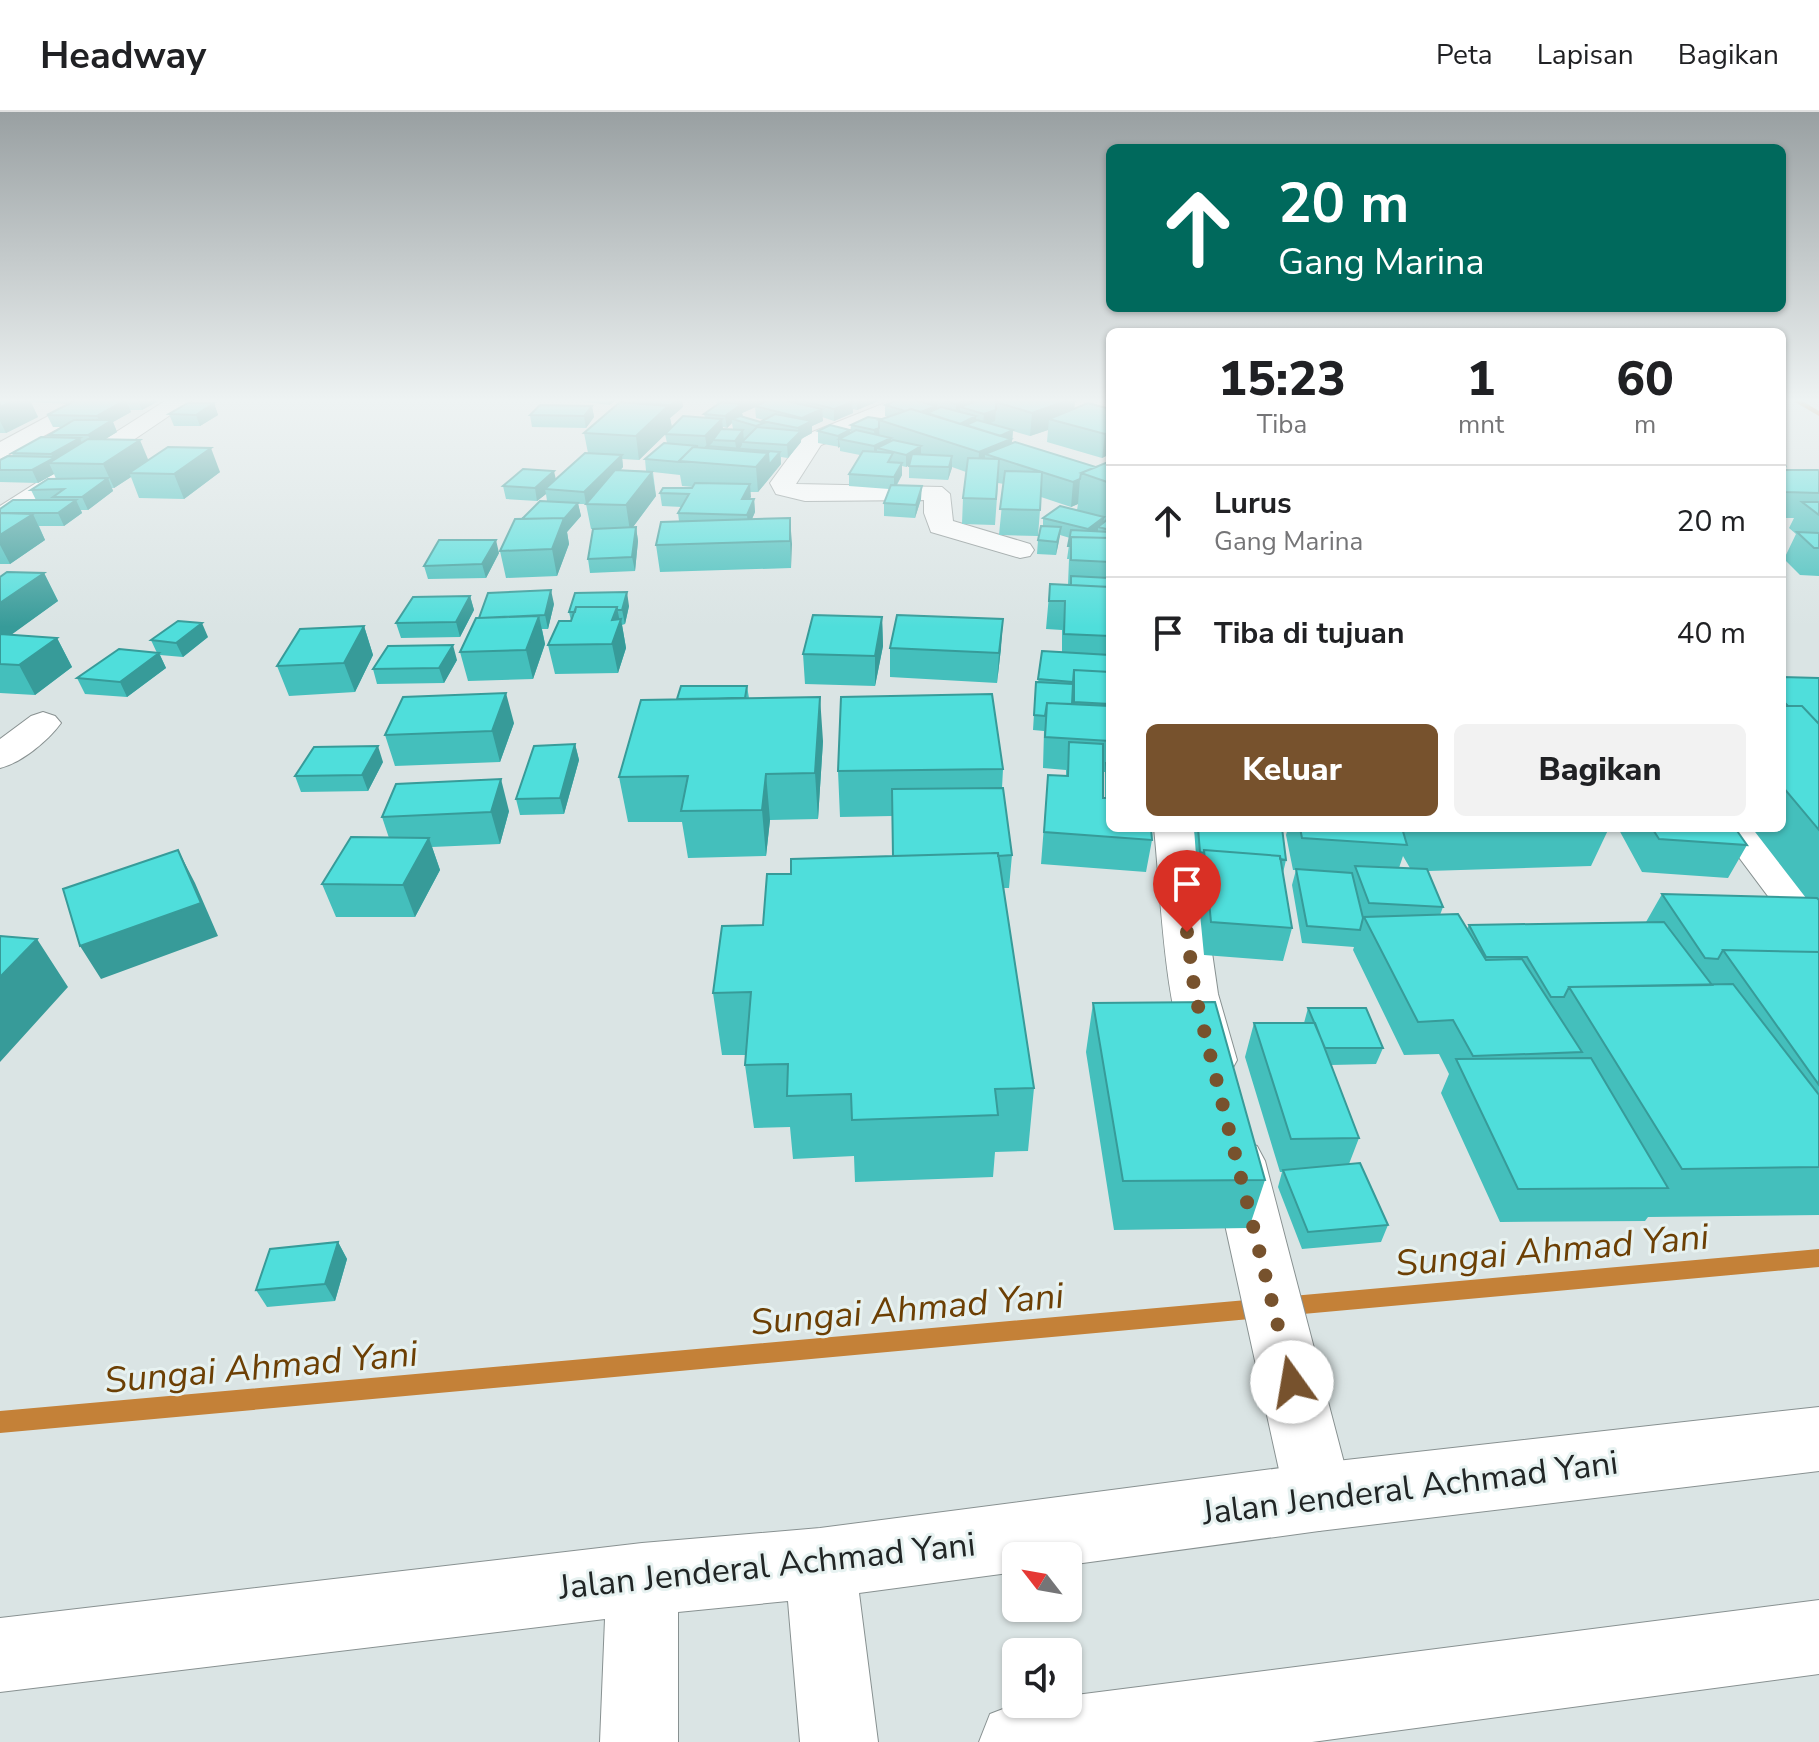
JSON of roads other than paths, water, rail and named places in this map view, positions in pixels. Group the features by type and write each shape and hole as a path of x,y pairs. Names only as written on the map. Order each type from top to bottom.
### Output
{"main road":[{"path":"0,518 66,475"},
{"path":"789,475 783,483 785,489 805,493 930,491 937,494 941,526 1020,550"},
{"path":"0,757 43,723"},
{"path":"1175,832 1195,994 1251,1210 1319,1497"},
{"path":"1740,832 1819,933"},
{"name":"Jalan Jenderal Achmad Yani","path":"0,1655 642,1579 820,1563 1319,1497 1819,1439"},
{"path":"820,1563 839,1742"},
{"path":"639,1742 642,1579"},
{"path":"1018,1742 1819,1637"}],"waterway":[{"name":"Sungai Ahmad Yani","path":"0,1422 1819,1258"}]}
